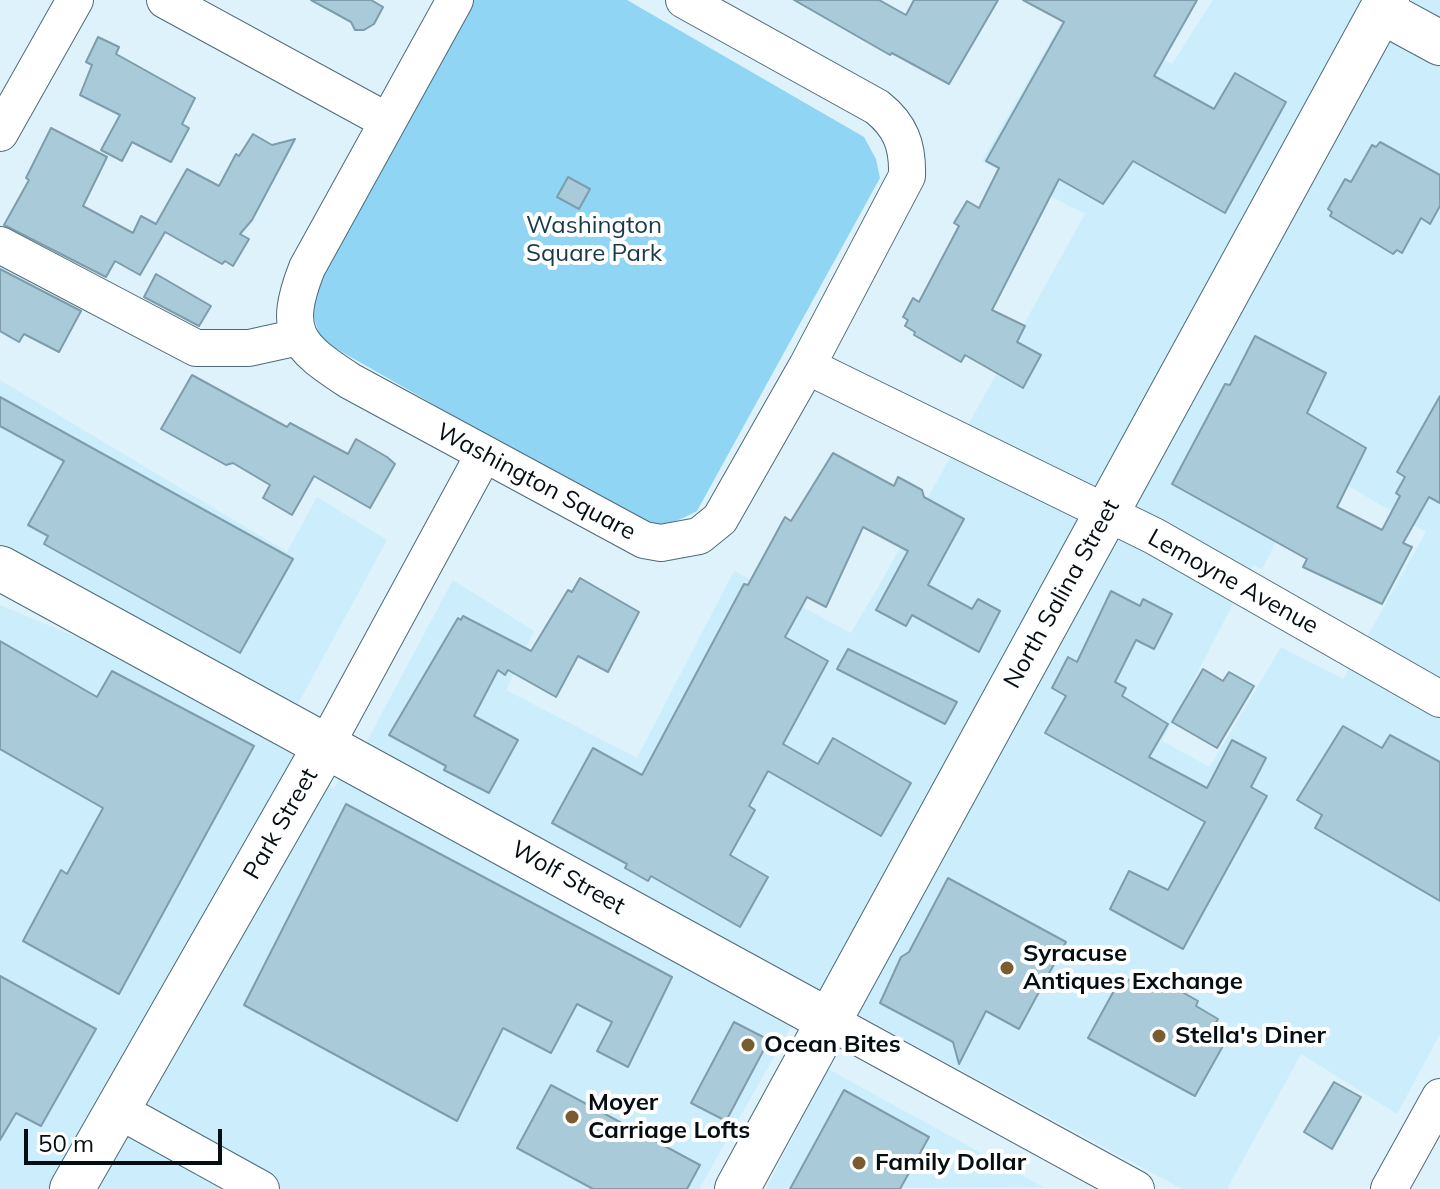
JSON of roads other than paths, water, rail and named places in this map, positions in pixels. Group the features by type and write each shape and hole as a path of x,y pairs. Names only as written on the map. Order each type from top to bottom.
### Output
{"main road":[{"path":"1376,4 1440,43"},
{"name":"North Salina Street","path":"737,1189 1107,513 1376,4"},
{"name":"Wolf Street","path":"0,568 829,1021"},
{"name":"Park Street","path":"72,1189 326,745"}],"street":[{"path":"0,133 75,0"},
{"path":"165,0 387,121"},
{"path":"0,245 196,348 249,348 299,337 294,315 307,268 455,0"},
{"name":"Washington Square","path":"299,337 312,356 350,381 644,540 661,543 699,536 720,519 807,366 907,176 908,152 894,121 877,107 706,5"},
{"name":"Lemoyne Avenue","path":"807,366 1154,536 1440,699"},
{"name":"Park Street","path":"326,745 484,454"},
{"name":"Wolf Street","path":"829,1021 1136,1189"},
{"path":"1389,1189 1440,1097"},
{"path":"118,1110 261,1189"}],"place":[{"name":"Syracuse Antiques Exchange","path":"1007,968"},
{"name":"Stella's Diner","path":"1159,1036"},
{"name":"Ocean Bites","path":"748,1045"},
{"name":"Moyer Carriage Lofts","path":"572,1117"},
{"name":"Family Dollar","path":"859,1163"}],"park label":[{"name":"Washington Square Park","path":"594,240"}]}
